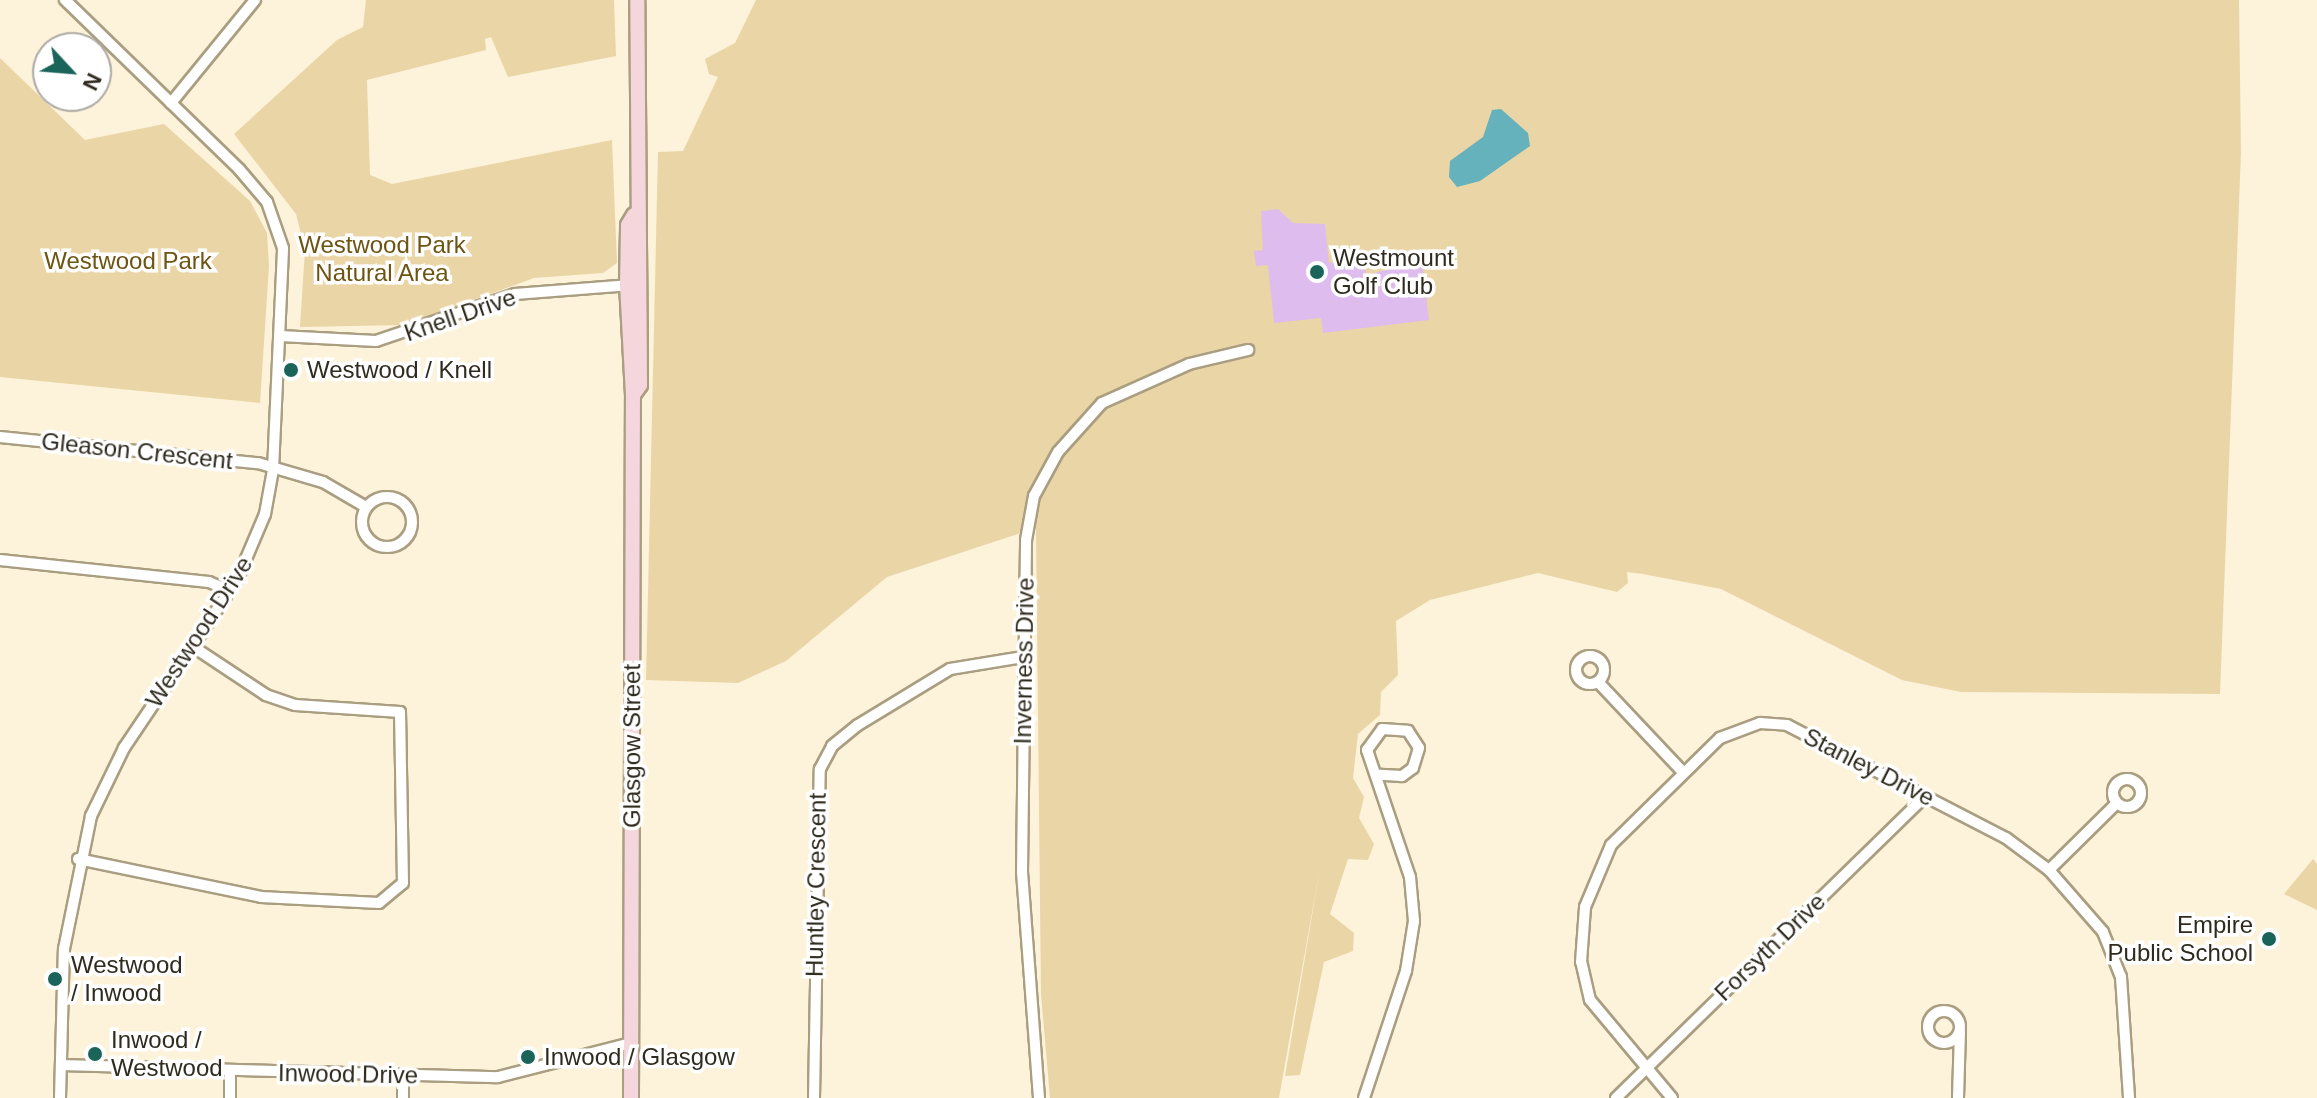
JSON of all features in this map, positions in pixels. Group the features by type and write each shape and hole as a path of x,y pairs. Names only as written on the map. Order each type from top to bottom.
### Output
{"street":[{"name":"Westwood Drive","path":"60,1098 64,949 78,859 106,778 230,591 253,550 273,470 280,336 281,231 239,169 65,0"},
{"path":"171,103 255,0"},
{"name":"Glasgow Street","path":"631,1098 634,285 641,229 634,215 637,0"},
{"name":"Knell Drive","path":"280,336 376,341 515,294 634,285"},
{"name":"Inverness Drive","path":"1039,1098 1022,872 1023,657 1028,525 1034,496 1058,452 1102,403 1126,389 1248,350"},
{"name":"Gleason Crescent","path":"0,437 258,463 273,470 323,482 366,507"},
{"path":"379,498 401,501 412,517 406,538 384,547 371,541 363,530 366,507 379,498"},
{"path":"0,560 209,582 230,591"},
{"path":"78,859 261,897 379,903 397,893 405,873 400,712 295,705 266,695 192,646"},
{"name":"Huntley Crescent","path":"814,1098 820,769 832,746 858,725 950,669 1023,657"},
{"path":"1598,682 1682,771"},
{"name":"Stanley Drive","path":"1672,1098 1644,1069 1590,1000 1581,962 1585,907 1611,845 1682,771 1741,728 1787,725 2006,838 2049,870 2103,932 2121,977 2129,1098"},
{"path":"1364,1098 1406,971 1414,921 1410,877 1380,775 1368,761 1371,738 1393,726 1408,731 1419,748 1413,768 1393,778 1380,775"},
{"name":"Forsyth Drive","path":"1616,1098 1925,796"},
{"path":"2049,870 2117,803"},
{"path":"1958,1098 1960,1029"},
{"name":"Inwood Drive","path":"61,1065 498,1077 631,1043"},
{"path":"230,1071 230,1098"},
{"path":"403,1075 403,1098"}],"green space":[{"name":"Westwood Park Natural Area","path":"366,0 614,0 616,56 508,77 491,37 485,39 486,50 367,80 370,175 392,184 612,140 617,263 603,273 534,278 404,325 300,327 305,250 296,214 234,134 337,40 363,27"},
{"path":"756,0 2239,0 2241,153 2220,694 1961,692 1902,680 1721,589 1627,572 1628,583 1617,592 1538,573 1430,600 1396,621 1398,675 1381,692 1380,715 1358,734 1353,778 1364,797 1359,818 1374,844 1368,860 1348,859 1330,914 1354,933 1353,951 1324,962 1300,1075 1285,1076 1320,868 1279,1098 1050,1098 1041,994 1036,528 887,577 786,661 738,683 646,680 658,152 683,151 718,77 709,74 705,59 735,43"},
{"name":"Westwood Park","path":"0,58 32,89 32,112 56,112 85,140 164,124 250,201 267,233 269,266 260,403 0,377"},
{"path":"2313,859 2317,864 2317,910 2284,894"}],"water":[{"path":"1501,109 1528,133 1530,146 1480,181 1457,187 1449,177 1450,161 1483,137 1492,110"}],"building":[{"name":"Westmount Golf Club","path":"1278,209 1293,223 1325,224 1329,263 1364,258 1366,275 1422,261 1429,320 1323,333 1321,318 1274,323 1268,265 1256,266 1254,251 1263,250 1261,211"}],"place":[{"name":"Westmount Golf Club","path":"1317,272"},
{"name":"Westwood / Knell","path":"291,370"},
{"name":"Empire Public School","path":"2269,939"},
{"name":"Westwood / Inwood","path":"55,979"},
{"name":"Inwood / Westwood","path":"95,1054"},
{"name":"Inwood / Glasgow","path":"528,1057"}]}
